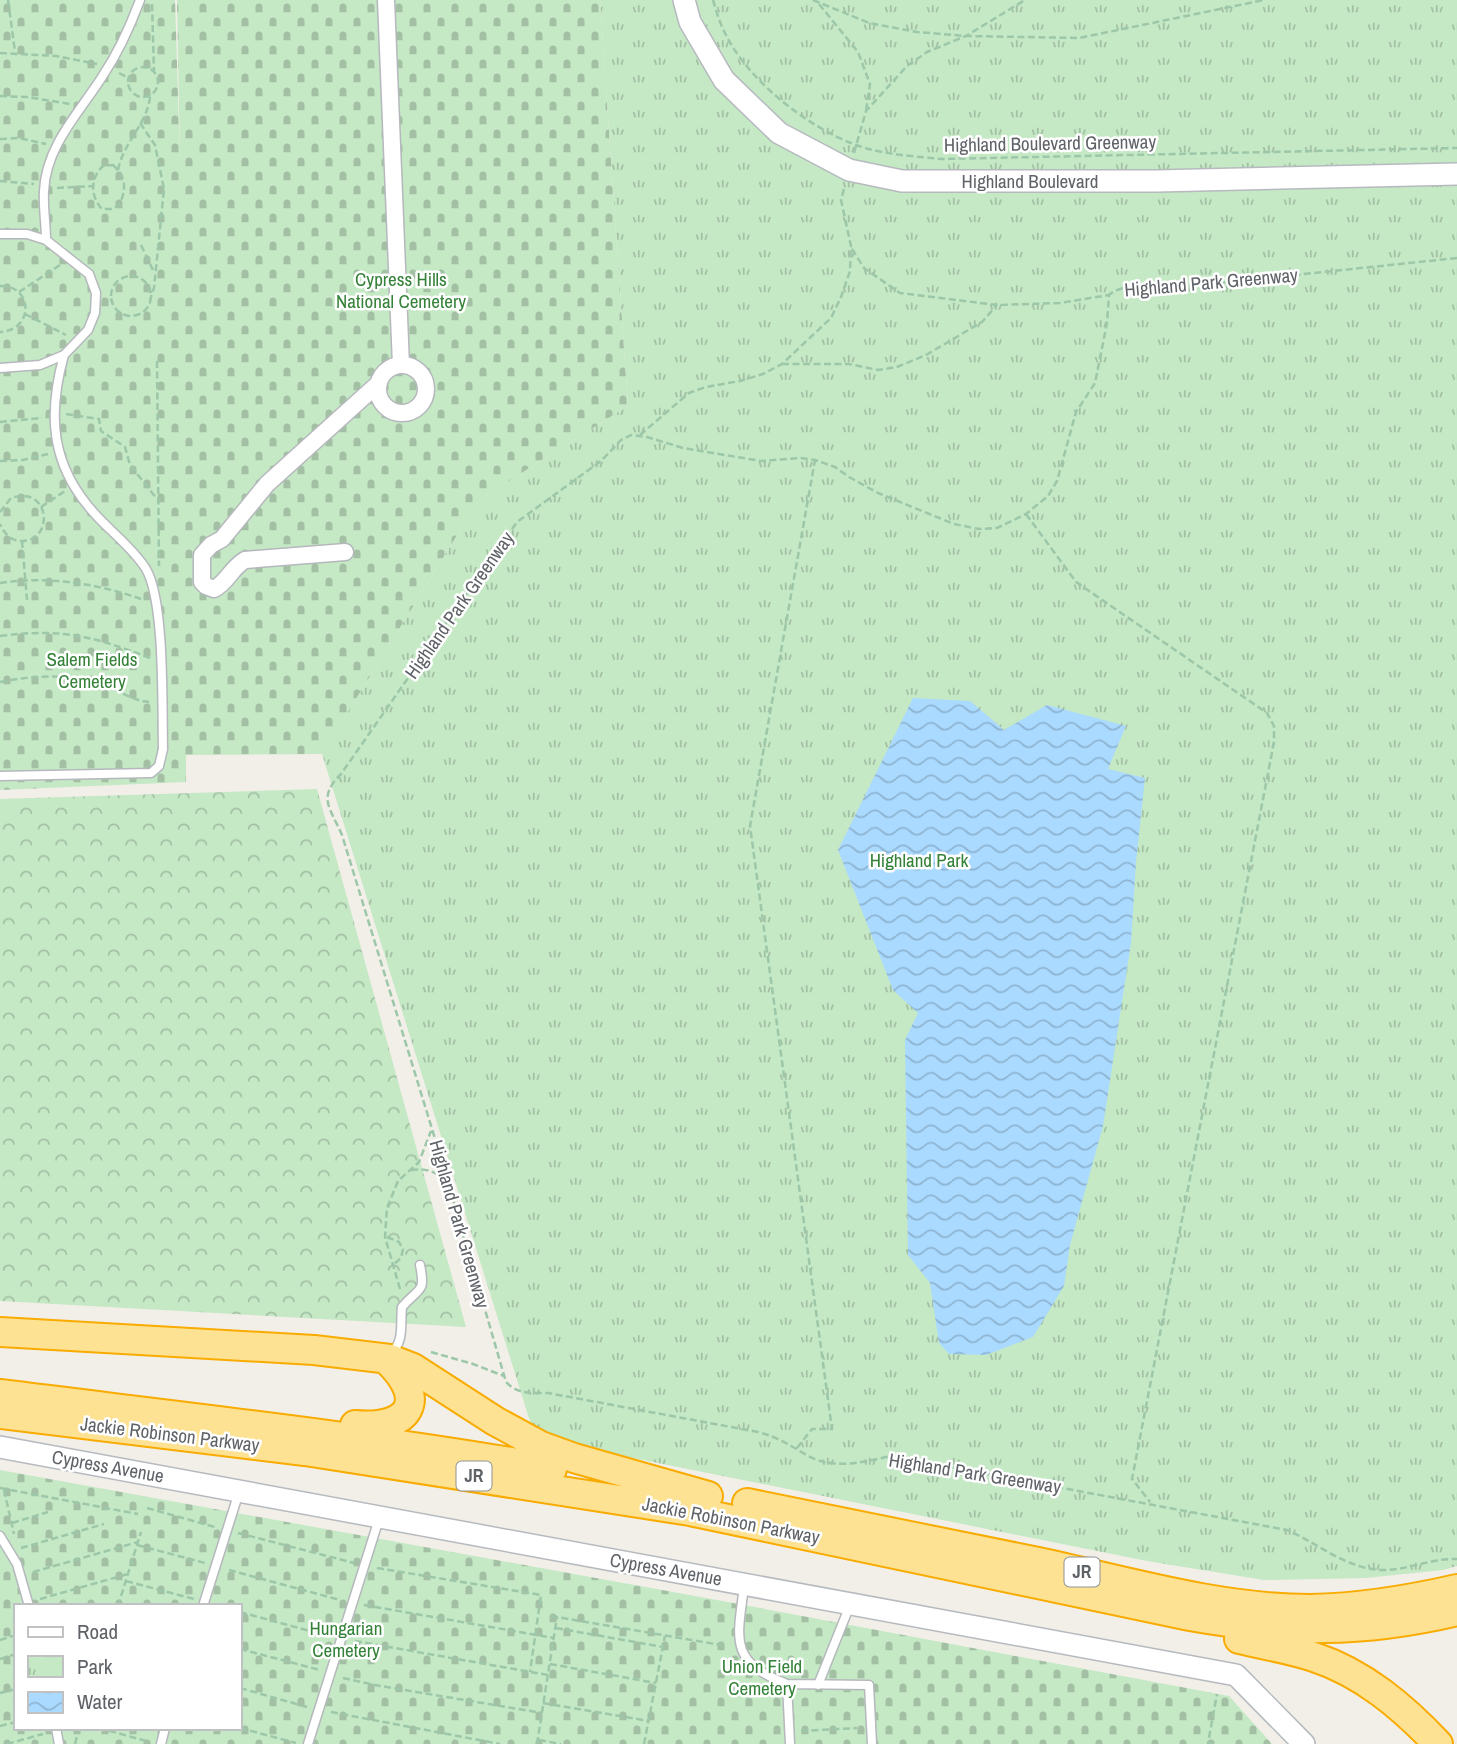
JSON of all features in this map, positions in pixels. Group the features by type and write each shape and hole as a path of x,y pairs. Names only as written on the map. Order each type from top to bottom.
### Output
{"highway":[{"path":"0,1332 314,1350 385,1358 413,1368 495,1421 541,1446 708,1496"},
{"path":"242,1423 340,1423 371,1427 391,1424 405,1413 410,1392 404,1377 385,1358"},
{"name":"Jackie Robinson Parkway","path":"0,1394 242,1423 479,1456 858,1524 1188,1594 1248,1604 1308,1609 1338,1608 1400,1601 1457,1589"},
{"name":"Jackie Robinson Parkway","path":"0,1414 305,1451 690,1511 1248,1626 1310,1630 1381,1625 1457,1611"},
{"path":"1096,1596 1196,1630 1325,1661 1390,1698 1438,1744"}],"street":[{"path":"386,0 401,365"},
{"name":"Highland Boulevard","path":"684,0 690,22 724,80 779,134 849,170 902,181 1157,181 1457,174"},
{"path":"345,552 245,560 234,566 222,585 214,589 202,582 202,555 211,545 222,540 267,484 379,383 387,370 401,365 416,369 426,382 425,398 421,405 407,413 391,410 380,399 379,383"},
{"name":"Cypress Avenue","path":"0,1447 1236,1675 1304,1744"}],"lane":[{"path":"46,240 44,186 55,148 124,41 140,0"},
{"path":"0,234 27,234 46,240 89,274 96,293 95,313 88,330 64,355 40,365 0,368"},
{"path":"0,776 152,773 159,766 163,749 156,605 146,570 73,486 58,452 54,415 64,355"},
{"path":"385,1358 396,1349 400,1341 402,1307 421,1290 424,1283 420,1265"},
{"path":"204,1604 239,1490"},
{"path":"308,1744 380,1516"},
{"path":"0,1536 19,1571 28,1604"},
{"path":"745,1583 737,1632 747,1660 762,1675 787,1684 869,1685 872,1744"},
{"path":"818,1685 850,1602"},
{"path":"787,1684 790,1744"}],"path":[{"path":"8,0 15,53"},
{"path":"152,0 153,71"},
{"name":"Highland Boulevard Greenway","path":"713,0 724,32 744,62 803,118 856,145 894,155 942,159 1457,148"},
{"path":"866,111 907,66 927,52 966,36 1025,0"},
{"path":"1237,6 1245,0"},
{"path":"815,1 869,23 917,32 966,36 1079,38 1264,0"},
{"path":"815,1 858,52 870,84 866,111 856,145"},
{"path":"0,53 56,56 108,67"},
{"path":"118,170 121,156 149,109 150,96 159,85 157,75 153,71 144,67 135,70 128,83 136,95 150,96"},
{"path":"0,96 38,98 80,107"},
{"path":"140,123 155,145 164,188 155,273 150,300 141,314 127,316 116,310 110,298 117,280 136,276 147,284 150,300"},
{"path":"0,139 40,142 55,148"},
{"path":"113,165 118,170 125,182 119,205 112,209 102,209 97,203 93,187 99,170 103,166 113,165"},
{"path":"0,181 44,186 93,187"},
{"path":"842,195 844,219 851,246 864,268 900,293 997,305 1060,303 1109,295"},
{"path":"141,245 155,273"},
{"path":"640,435 689,393 763,374 782,364 831,317 842,297 850,271 851,246"},
{"path":"19,292 71,258"},
{"name":"Highland Park Greenway","path":"1457,258 1171,288 1131,287 1115,290 1109,295 1107,323 1095,383 1076,412 1057,481 1048,496 1026,514 997,528 979,529 954,524 878,493 835,467 815,460 801,458 761,461 683,448 640,435 631,435 621,440 601,461 517,522 341,774 329,786 327,799 342,835 449,1183 506,1382 512,1389 548,1393 776,1436 809,1457 831,1464 855,1464 891,1456 1150,1502 1287,1530 1355,1566 1383,1571 1457,1559"},
{"path":"0,286 19,292 26,307 25,314 16,327 0,332"},
{"path":"782,364 849,364 878,370 897,367 926,355 982,322 997,305"},
{"path":"25,314 78,341"},
{"path":"0,583 25,580 101,586 156,605 159,576 157,361"},
{"path":"0,422 68,414 99,419 101,431 125,447 130,465 158,501"},
{"path":"0,461 23,460 58,452"},
{"path":"797,1448 812,1429 832,1429 750,826 815,460"},
{"path":"41,507 73,486"},
{"path":"0,512 5,503 18,496 33,498 44,515 42,529 32,539 22,541 10,537 0,524"},
{"path":"1026,514 1076,582 1268,713 1274,726 1275,742 1132,1479 1150,1502"},
{"path":"22,541 27,600"},
{"path":"0,636 56,632 76,634 160,662"},
{"path":"0,682 27,677 63,676 85,679 138,701 148,702"},
{"name":"Highland Park Greenway","path":"402,1307 400,1286 385,1237 387,1208 398,1181 419,1162 425,1152 432,1129"},
{"path":"411,1170 438,1173 449,1183"},
{"path":"385,1237 399,1242 403,1249 403,1254 393,1265"},
{"path":"424,1350 505,1376"},
{"path":"138,1514 2,1488 21,1561 19,1571 137,1544 351,1603 554,1638"},
{"path":"147,1508 364,1565 541,1595 530,1672"},
{"path":"12,1523 48,1512"},
{"path":"18,1549 104,1524"},
{"path":"117,1604 141,1532"},
{"path":"28,1604 128,1574"},
{"path":"126,1581 204,1604"},
{"path":"242,1613 340,1639 548,1675"},
{"path":"551,1616 741,1648"},
{"path":"557,1617 538,1742 561,1744"},
{"path":"555,1628 663,1647"},
{"path":"645,1744 665,1636"},
{"path":"242,1650 375,1685 542,1713"},
{"path":"550,1664 656,1682"},
{"path":"242,1689 318,1710 500,1744"},
{"path":"1213,1744 1208,1743 1217,1694"},
{"path":"544,1703 649,1721"},
{"path":"789,1732 871,1727"},
{"path":"242,1729 299,1744"},
{"path":"6,1744 53,1730"},
{"path":"106,1730 159,1744"}],"green space":[{"name":"Cypress Hills National Cemetery","path":"0,0 175,0 180,161 177,0 600,0 628,406 479,500 322,754 186,755 186,782 0,790"},
{"name":"Highland Park","path":"600,0 1457,0 1457,1566 1443,1570 1366,1578 1264,1580 1147,1561 598,1451 532,1428 322,754 479,500 628,406"},
{"path":"317,789 466,1327 0,1301 0,799"},
{"name":"Hungarian Cemetery","path":"0,1470 1229,1696 1272,1744 0,1744"}],"water":[{"path":"913,698 970,701 1004,730 1047,705 1126,726 1108,769 1145,778 1131,943 1103,1126 1070,1245 1064,1286 1033,1337 986,1355 949,1354 939,1343 930,1283 908,1255 905,1040 918,1013 893,990 838,850"}],"park label":[{"name":"Salem Fields Cemetery","path":"92,670"},
{"name":"Union Field Cemetery","path":"762,1677"}]}
